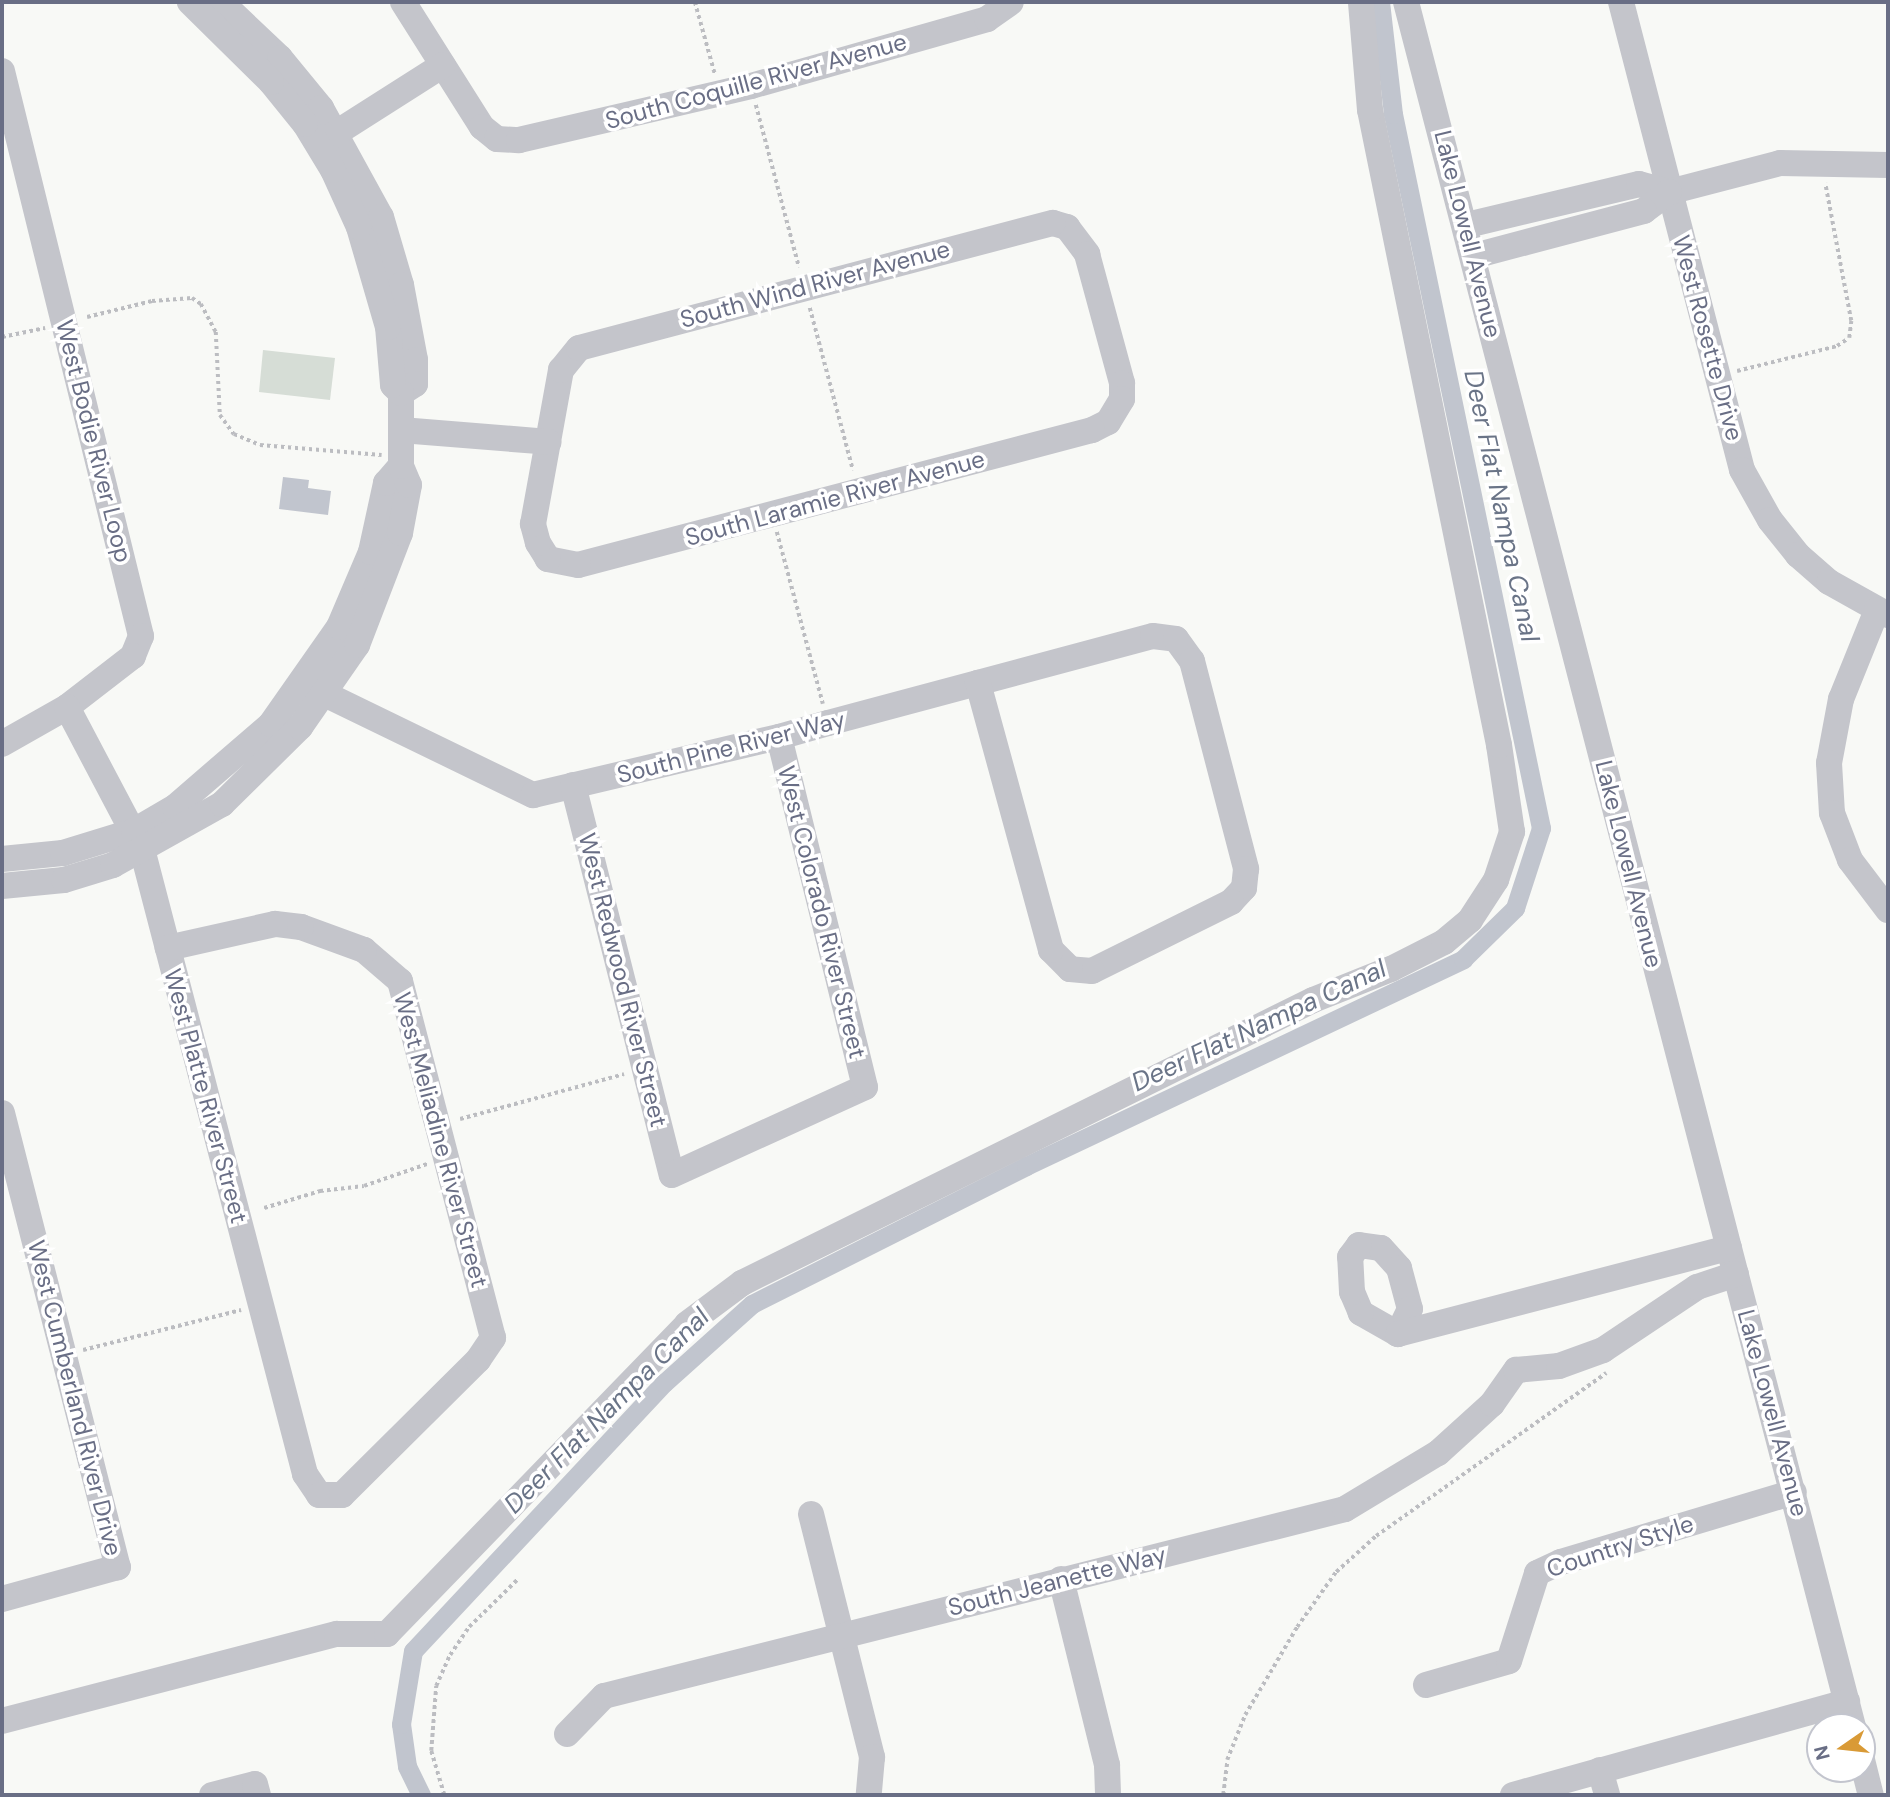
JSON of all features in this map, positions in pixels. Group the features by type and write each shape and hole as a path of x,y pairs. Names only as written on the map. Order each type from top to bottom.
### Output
{"street":[{"path":"190,2 327,139"},
{"path":"2,859 63,853 138,840 222,804 278,751 312,690 357,645 380,595 400,533 409,485 401,461 401,393 393,385 378,282 327,139 298,78 220,2"},
{"path":"327,139 443,65 403,2"},
{"path":"2,1721 337,1634 387,1634 687,1324 742,1283 1313,1000 1391,969 1444,942 1470,920 1496,880 1512,832 1499,745 1370,110 1361,2"},
{"name":"Lake Lowell Avenue","path":"1406,2 1467,225 1849,1713"},
{"name":"West Rosette Drive","path":"1621,2 1742,470 1770,520 1829,582 1883,612"},
{"name":"South Coquille River Avenue","path":"443,65 482,127 497,139 519,140 721,94 987,19 1011,3"},
{"name":"West Bodie River Loop","path":"2,71 141,636 133,656 66,707 2,744"},
{"path":"1474,256 1644,211 1669,192 1780,163 1825,161 1888,165"},
{"path":"1467,225 1639,184 1669,192"},
{"name":"South Wind River Avenue","path":"549,442 567,358 579,348 1037,224 1067,227 1087,254 1122,383 1117,412"},
{"name":"South Laramie River Avenue","path":"549,442 533,524 538,543 548,559 578,565 1092,430 1117,412"},
{"path":"401,430 549,442"},
{"path":"1883,612 1841,699 1829,762 1832,813 1850,860 1888,910"},
{"name":"South Pine River Way","path":"312,690 533,794 779,737 828,723 1153,636 1176,639 1192,661 1246,869 1244,888 1231,902 1092,971 1070,969 1051,950 978,683"},
{"name":"West Platte River Street","path":"66,707 138,840 304,1474 319,1495"},
{"name":"West Colorado River Street","path":"672,1175 865,1087 779,737"},
{"name":"West Redwood River Street","path":"573,785 672,1175"},
{"path":"2,887 64,880 113,865 138,840"},
{"name":"West Meliadine River Street","path":"168,948 275,924 301,927 365,950 400,981 493,1338 478,1360 342,1495 319,1495"},
{"name":"West Cumberland River Drive","path":"2,1113 118,1567 2,1599"},
{"path":"1398,1334 1729,1248"},
{"name":"South Jeanette Way","path":"567,1734 604,1696 1345,1508 1438,1453 1492,1404 1516,1370 1559,1366 1603,1350 1697,1287 1736,1274"},
{"name":"Country Style","path":"1426,1685 1509,1661 1537,1573 1561,1562 1794,1492"},
{"path":"811,1514 844,1635 872,1757 869,1795"},
{"path":"1060,1580 1107,1765 1108,1795"},
{"path":"1513,1795 1603,1783 1806,1727"},
{"path":"212,1795 257,1790"}],"path":[{"path":"695,2 721,94"},
{"path":"1718,376 1837,346 1849,338 1851,321 1830,224 1825,161"},
{"path":"87,317 152,301 192,298 216,332 220,415 234,434 260,445 401,461"},
{"path":"2,337 47,327"},
{"path":"772,514 828,723"},
{"path":"460,1119 624,1074"},
{"path":"264,1208 320,1191 364,1186 428,1164"},
{"path":"64,1356 261,1305"},
{"path":"1223,1795 1227,1760 1245,1715 1297,1627 1336,1572 1376,1536 1611,1370"},
{"path":"444,1795 431,1751 436,1686 450,1655 469,1627 517,1580"}],"shaded area":[{"path":"263,350 335,358 330,400 259,392"},
{"path":"283,477 309,480 308,488 331,491 328,515 279,509"}],"waterway":[{"name":"Deer Flat Nampa Canal","path":"421,1795 407,1766 401,1724 413,1651 664,1383 752,1304 1026,1166 1463,959 1515,908 1541,828 1393,114 1380,2"}]}
